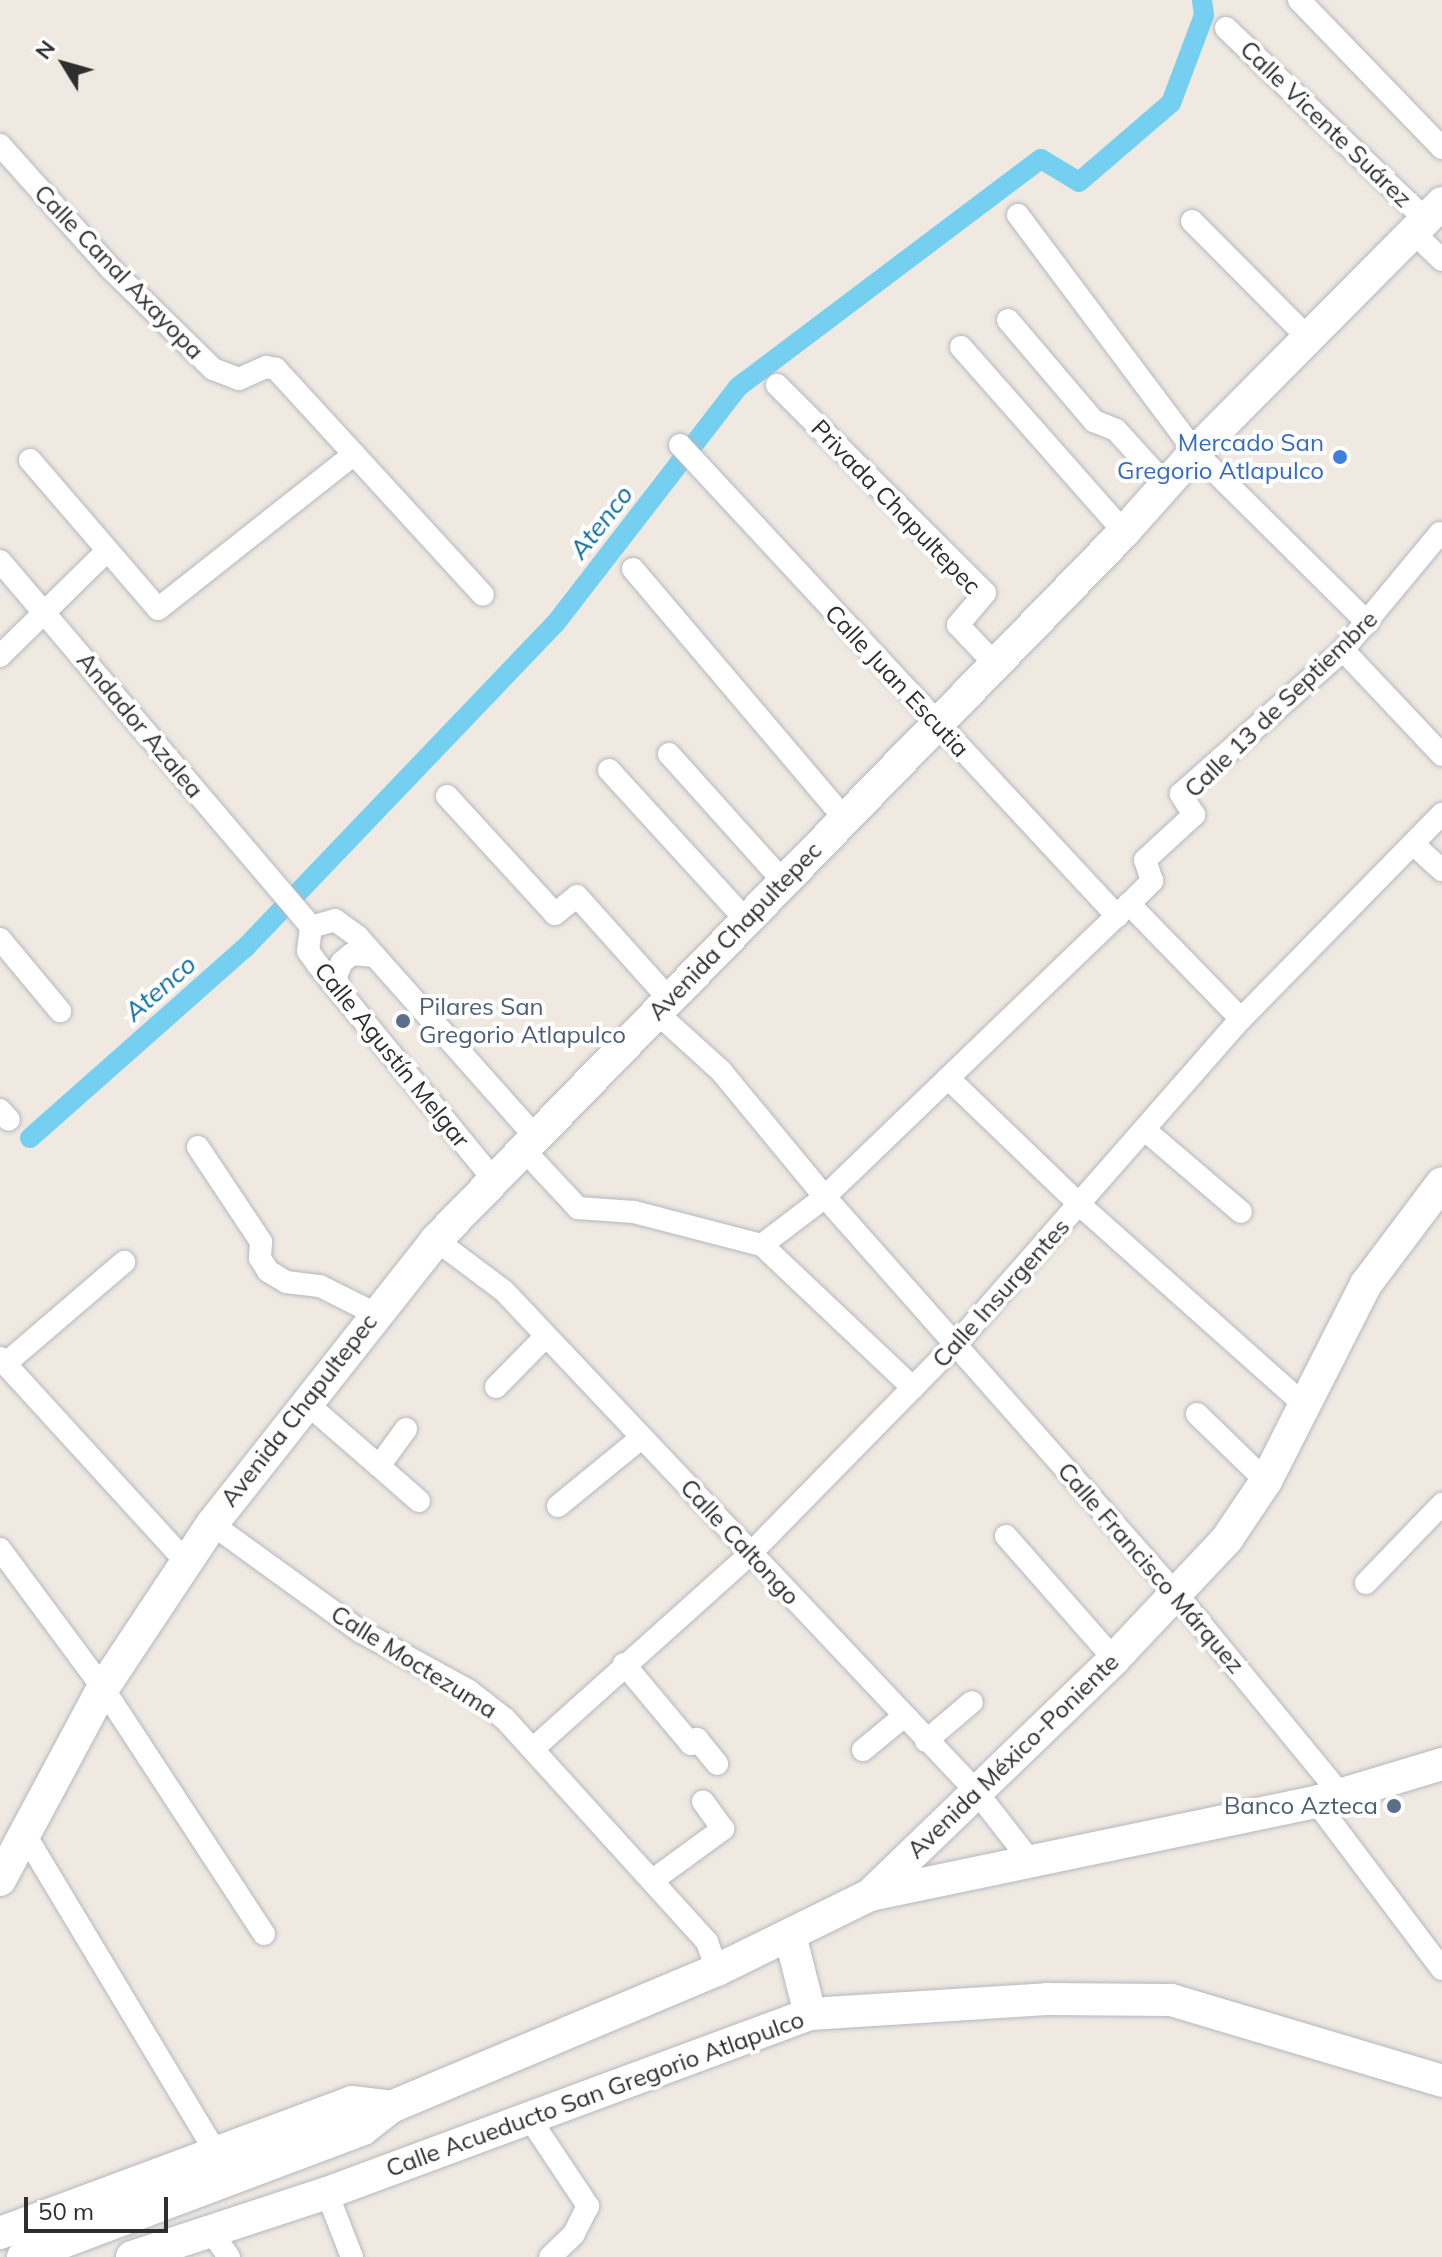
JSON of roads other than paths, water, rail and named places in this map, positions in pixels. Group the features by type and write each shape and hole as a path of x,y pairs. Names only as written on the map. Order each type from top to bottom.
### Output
{"main road":[{"name":"Avenida Chapultepec","path":"0,1880 103,1688 186,1562 304,1401 436,1240 996,665 1124,532 1195,452 1427,219"},
{"name":"Avenida México-Poniente","path":"23,2257 363,2129 391,2107 717,1970 870,1895 975,1790 1114,1659 1227,1539 1266,1481 1373,1272 1440,1189"},
{"path":"870,1895 1029,1859 1329,1799 1442,1764"},
{"path":"790,1935 810,2014"},
{"name":"Calle Acueducto San Gregorio Atlapulco","path":"132,2257 327,2193 810,2014 1047,1999 1171,2000 1440,2085"},
{"name":"Avenida México-Poniente","path":"0,2233 352,2102 391,2107"}],"street":[{"path":"1299,0 1442,148"},
{"name":"Calle Vicente Suárez","path":"1226,28 1427,219 1442,260"},
{"name":"Calle Canal Axayopa","path":"0,145 192,352 226,377 239,379 266,367 276,369 483,595"},
{"path":"1018,215 1195,452 1368,623"},
{"path":"1192,221 1308,338"},
{"path":"1008,320 1094,421 1116,430 1166,485"},
{"path":"961,347 1124,532"},
{"name":"Privada Chapultepec","path":"777,385 985,593 958,625 996,665"},
{"name":"Calle Juan Escutia","path":"687,452 936,726 1123,910"},
{"path":"30,460 158,609 354,454"},
{"name":"Calle 13 de Septiembre","path":"762,1245 825,1197 1152,881 1145,860 1194,815 1181,794 1343,650 1440,533"},
{"path":"0,656 106,552"},
{"name":"Andador Azalea","path":"0,561 279,889"},
{"path":"633,569 845,819"},
{"path":"1343,650 1442,755"},
{"path":"669,754 784,882"},
{"path":"609,770 747,921"},
{"path":"447,796 555,914 577,896 663,1006 825,1197 956,1344"},
{"name":"Calle Insurgentes","path":"535,1747 751,1553 956,1344 1241,1019 1442,814"},
{"path":"1413,844 1442,870"},
{"name":"Calle Agustín Melgar","path":"279,889 311,927 308,951 494,1180"},
{"path":"1123,910 1241,1019"},
{"path":"311,927 335,920 375,956 529,1142 578,1208 634,1212 762,1245 913,1388"},
{"path":"0,939 60,1011"},
{"path":"340,992 336,976 342,962 352,954 375,956"},
{"path":"948,1078 1080,1205 1303,1404"},
{"path":"1145,1130 1241,1212"},
{"path":"198,1147 261,1242 260,1258 268,1271 286,1282 320,1286 374,1313"},
{"name":"Calle Caltongo","path":"436,1240 484,1273 975,1790 1029,1859"},
{"path":"124,1262 2,1361 186,1562"},
{"path":"496,1387 544,1338"},
{"name":"Calle Francisco Márquez","path":"956,1344 1177,1595 1329,1799 1442,1969"},
{"path":"304,1401 419,1501"},
{"path":"1197,1414 1266,1481"},
{"path":"379,1466 406,1429"},
{"path":"558,1506 641,1438"},
{"path":"1366,1583 1442,1504"},
{"name":"Calle Moctezuma","path":"212,1524 360,1631 469,1691 535,1747 707,1942 717,1970"},
{"path":"1006,1536 1114,1659"},
{"path":"0,1549 103,1688 264,1934"},
{"path":"624,1664 691,1744 697,1739 717,1764"},
{"path":"926,1741 972,1702"},
{"path":"863,1750 903,1717"},
{"path":"653,1880 723,1829 703,1801"},
{"path":"24,1833 216,2152"},
{"path":"530,2119 588,2206 574,2234 550,2257"},
{"path":"327,2193 352,2257"},
{"path":"210,2230 229,2257"}],"waterway":[{"name":"Atenco","path":"30,1138 245,948 555,624 738,387 1041,159 1079,182 1171,103 1204,15 1202,0"}],"place":[{"name":"Mercado San Gregorio Atlapulco","path":"1340,457"},
{"name":"Pilares San Gregorio Atlapulco","path":"403,1021"},
{"name":"Banco Azteca","path":"1394,1806"}]}
